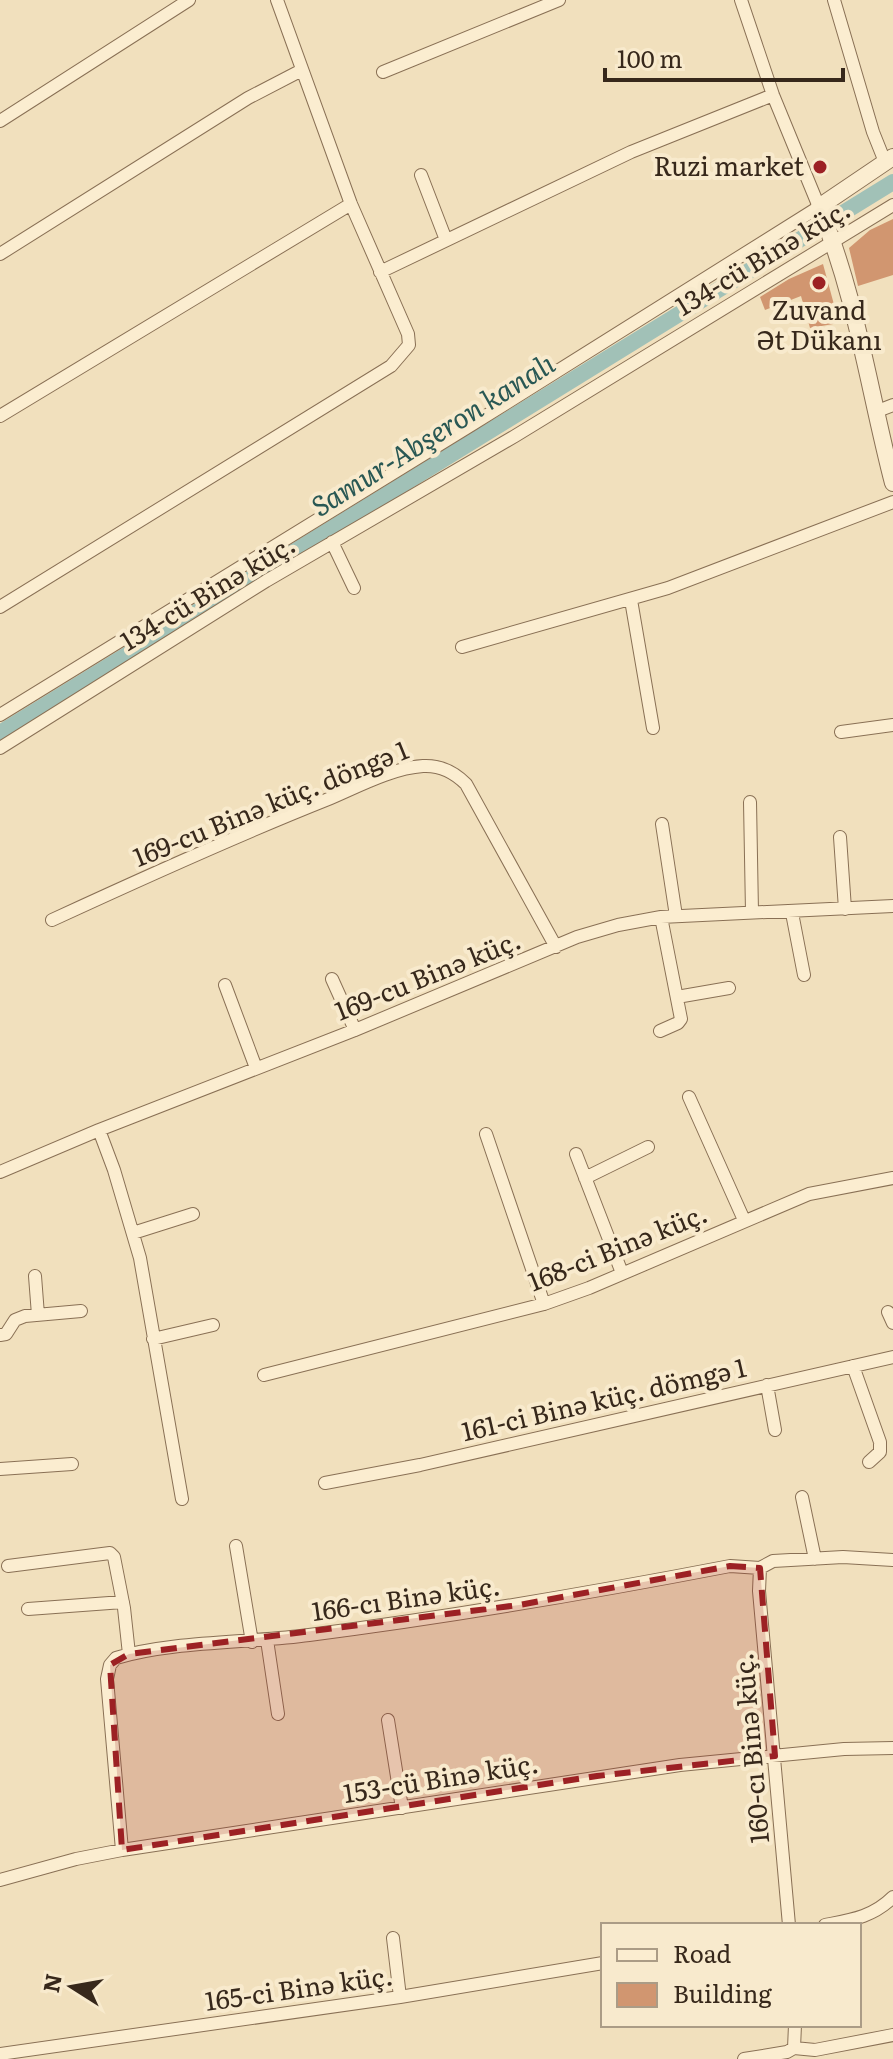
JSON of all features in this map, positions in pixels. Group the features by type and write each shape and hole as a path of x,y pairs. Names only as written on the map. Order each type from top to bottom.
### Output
{"street":[{"path":"0,121 189,0"},
{"path":"0,607 391,366 409,345 408,334 351,204 277,0"},
{"path":"383,72 559,0"},
{"path":"741,0 773,95 834,242 893,483"},
{"path":"0,715 486,416 819,207 889,159 873,132 834,0"},
{"path":"0,254 248,98 302,70"},
{"path":"380,272 631,152 773,95"},
{"path":"421,175 446,240"},
{"path":"0,416 351,204"},
{"name":"134-cü Binə küç.","path":"0,748 266,581 515,436 893,205"},
{"path":"875,412 893,405"},
{"path":"462,647 631,600 791,543 893,502"},
{"path":"332,542 354,588"},
{"path":"631,600 653,728"},
{"path":"841,732 893,725"},
{"name":"169-cu Binə küç. döngə 1","path":"52,920 229,839 392,774 420,766 434,766 455,773 466,784 556,947"},
{"path":"750,802 752,912"},
{"path":"662,824 676,916"},
{"path":"840,837 845,909"},
{"name":"169-cu Binə küç.","path":"0,1172 577,937 661,917 893,906"},
{"path":"792,913 804,975"},
{"path":"660,1031 681,1019 661,917"},
{"path":"332,979 355,1030"},
{"path":"225,985 256,1068"},
{"path":"677,997 729,988"},
{"path":"689,1097 744,1220"},
{"path":"99,1130 133,1233 182,1499"},
{"path":"486,1134 544,1304"},
{"path":"585,1178 648,1147"},
{"path":"576,1154 622,1273"},
{"name":"168-ci Binə küç.","path":"264,1375 544,1304 809,1194 893,1178"},
{"path":"133,1233 193,1214"},
{"path":"35,1276 38,1315"},
{"path":"0,1335 6,1334 15,1320 81,1311"},
{"path":"153,1339 213,1325"},
{"name":"161-ci Binə küç. dömgə 1","path":"325,1483 435,1462 893,1357"},
{"path":"853,1366 880,1442 880,1452 869,1462"},
{"path":"767,1385 775,1430"},
{"path":"0,1469 72,1464"},
{"path":"802,1497 815,1559"},
{"path":"236,1546 252,1642"},
{"path":"8,1566 110,1553 114,1557 129,1654 116,1658 110,1665 107,1679 122,1850"},
{"name":"166-cı Binə küç.","path":"129,1654 252,1642 545,1601 730,1566 760,1568 773,1561 815,1559 893,1560"},
{"name":"160-cı Binə küç.","path":"760,1568 759,1591 789,1923"},
{"path":"28,1609 123,1602"},
{"path":"267,1640 278,1714"},
{"path":"388,1720 402,1808"},
{"name":"153-cü Binə küç.","path":"0,1880 122,1850 597,1776 844,1749 893,1748"},
{"path":"835,1923 864,1917 882,1909 893,1897"},
{"path":"393,1938 400,1997"},
{"name":"165-ci Binə küç.","path":"0,2054 400,1997 601,1963"},
{"path":"794,2048 795,2027"},
{"path":"744,2059 787,2052 794,2048 815,2050 893,2035"}],"highlighted area":[{"path":"730,1566 760,1568 775,1756 597,1776 122,1850 110,1665 129,1654 519,1605"}],"building":[{"path":"893,219 893,275 858,286 849,248 870,230"},
{"path":"823,264 839,323 810,328 801,296 765,310 760,297 789,279"}],"waterway":[{"name":"Samur-Abşeron kanalı","path":"0,733 893,182"}],"place":[{"name":"Ruzi market","path":"820,167"},
{"name":"Zuvand Ət Dükanı","path":"819,283"}]}
